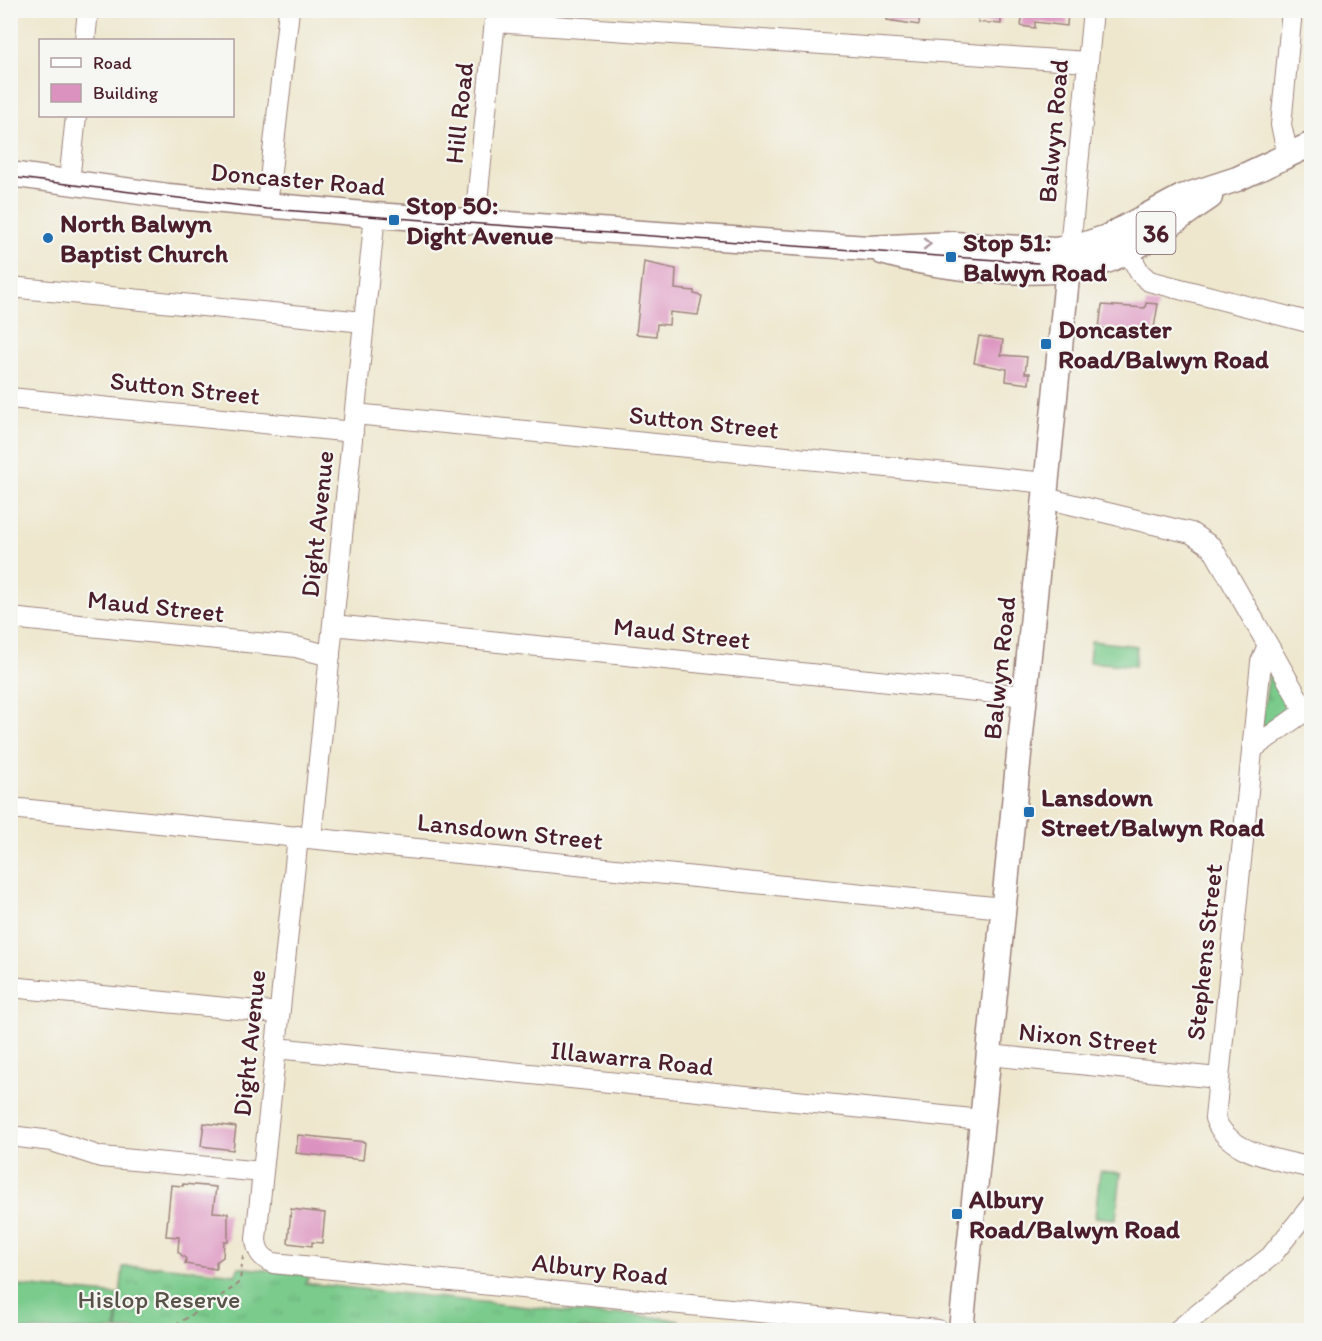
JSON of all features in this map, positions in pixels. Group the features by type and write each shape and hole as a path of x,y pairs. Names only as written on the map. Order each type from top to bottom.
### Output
{"main road":[{"name":"Doncaster Road","path":"1069,260 1109,260 1128,251 1237,179 1311,144"},
{"name":"Doncaster Road","path":"10,174 267,206 868,248 917,261 949,266 1042,272 1069,260 1189,193 1237,179"},
{"name":"Balwyn Road","path":"961,1330 1069,260"}],"street":[{"path":"84,39 88,10"},
{"path":"267,206 289,10"},
{"name":"Balwyn Road","path":"1069,260 1093,10"},
{"path":"1288,155 1281,124 1292,10"},
{"path":"496,16 1088,62"},
{"name":"Hill Road","path":"475,222 496,16"},
{"path":"69,182 76,117"},
{"name":"Dight Avenue","path":"251,1255 256,1239 279,1013 331,650 375,215"},
{"path":"1128,251 1138,271 1149,281 1311,323"},
{"path":"10,287 364,322"},
{"name":"Sutton Street","path":"10,398 354,423 1046,490"},
{"path":"1046,490 1191,533 1205,540 1212,547 1308,713 1252,748"},
{"name":"Maud Street","path":"10,618 331,650"},
{"name":"Maud Street","path":"333,624 1025,696"},
{"name":"Stephens Street","path":"1268,645 1261,662 1215,1118 1224,1132 1252,1152 1311,1168"},
{"name":"Lansdown Street","path":"10,808 1003,908"},
{"path":"10,987 279,1013"},
{"name":"Illawarra Road","path":"276,1048 982,1120"},
{"name":"Nixon Street","path":"989,1055 1218,1078"},
{"path":"10,1136 52,1141 101,1157 263,1172"},
{"path":"1178,1330 1271,1256 1311,1205"},
{"name":"Albury Road","path":"251,1255 273,1263 938,1330"}],"path":[{"path":"168,1330 236,1286 251,1255"}],"green space":[{"path":"1091,641 1137,646 1135,666 1089,662"},
{"path":"1270,669 1274,670 1294,708 1266,731 1261,727"},
{"path":"1100,1171 1121,1173 1116,1219 1095,1217"},
{"name":"Hislop Reserve","path":"159,1266 236,1274 238,1267 311,1275 305,1283 610,1316 615,1313 679,1320 678,1330 117,1330 123,1267"},
{"path":"10,1285 119,1295 116,1330 11,1330"}],"building":[{"path":"887,10 920,10 919,25 887,20"},
{"path":"980,10 1001,10 1001,24 978,22"},
{"path":"1023,10 1068,10 1067,26 1035,22 1035,28 1021,26"},
{"path":"644,262 676,269 675,289 694,291 694,294 702,296 698,315 670,312 669,325 657,324 656,336 636,334"},
{"path":"1146,303 1158,304 1153,334 1099,328 1102,305 1145,308"},
{"path":"979,336 1003,340 1001,355 1027,357 1025,373 1030,373 1029,384 1006,381 1007,369 974,363"},
{"path":"204,1123 236,1127 233,1150 201,1146"},
{"path":"298,1135 365,1142 363,1160 296,1153"},
{"path":"183,1184 216,1187 213,1212 228,1213 228,1241 224,1241 223,1257 216,1262 216,1269 185,1264 186,1259 178,1252 179,1237 166,1236 171,1185 183,1186"},
{"path":"291,1209 325,1213 322,1243 312,1242 312,1246 288,1243"}],"tram line":[{"path":"10,177 267,209 1038,263"}],"place":[{"name":"Stop 50: Dight Avenue","path":"394,220"},
{"name":"North Balwyn Baptist Church","path":"48,238"},
{"name":"Stop 51: Balwyn Road","path":"951,257"},
{"name":"Doncaster Road/Balwyn Road","path":"1046,344"},
{"name":"Lansdown Street/Balwyn Road","path":"1029,812"},
{"name":"Albury Road/Balwyn Road","path":"957,1214"}]}
